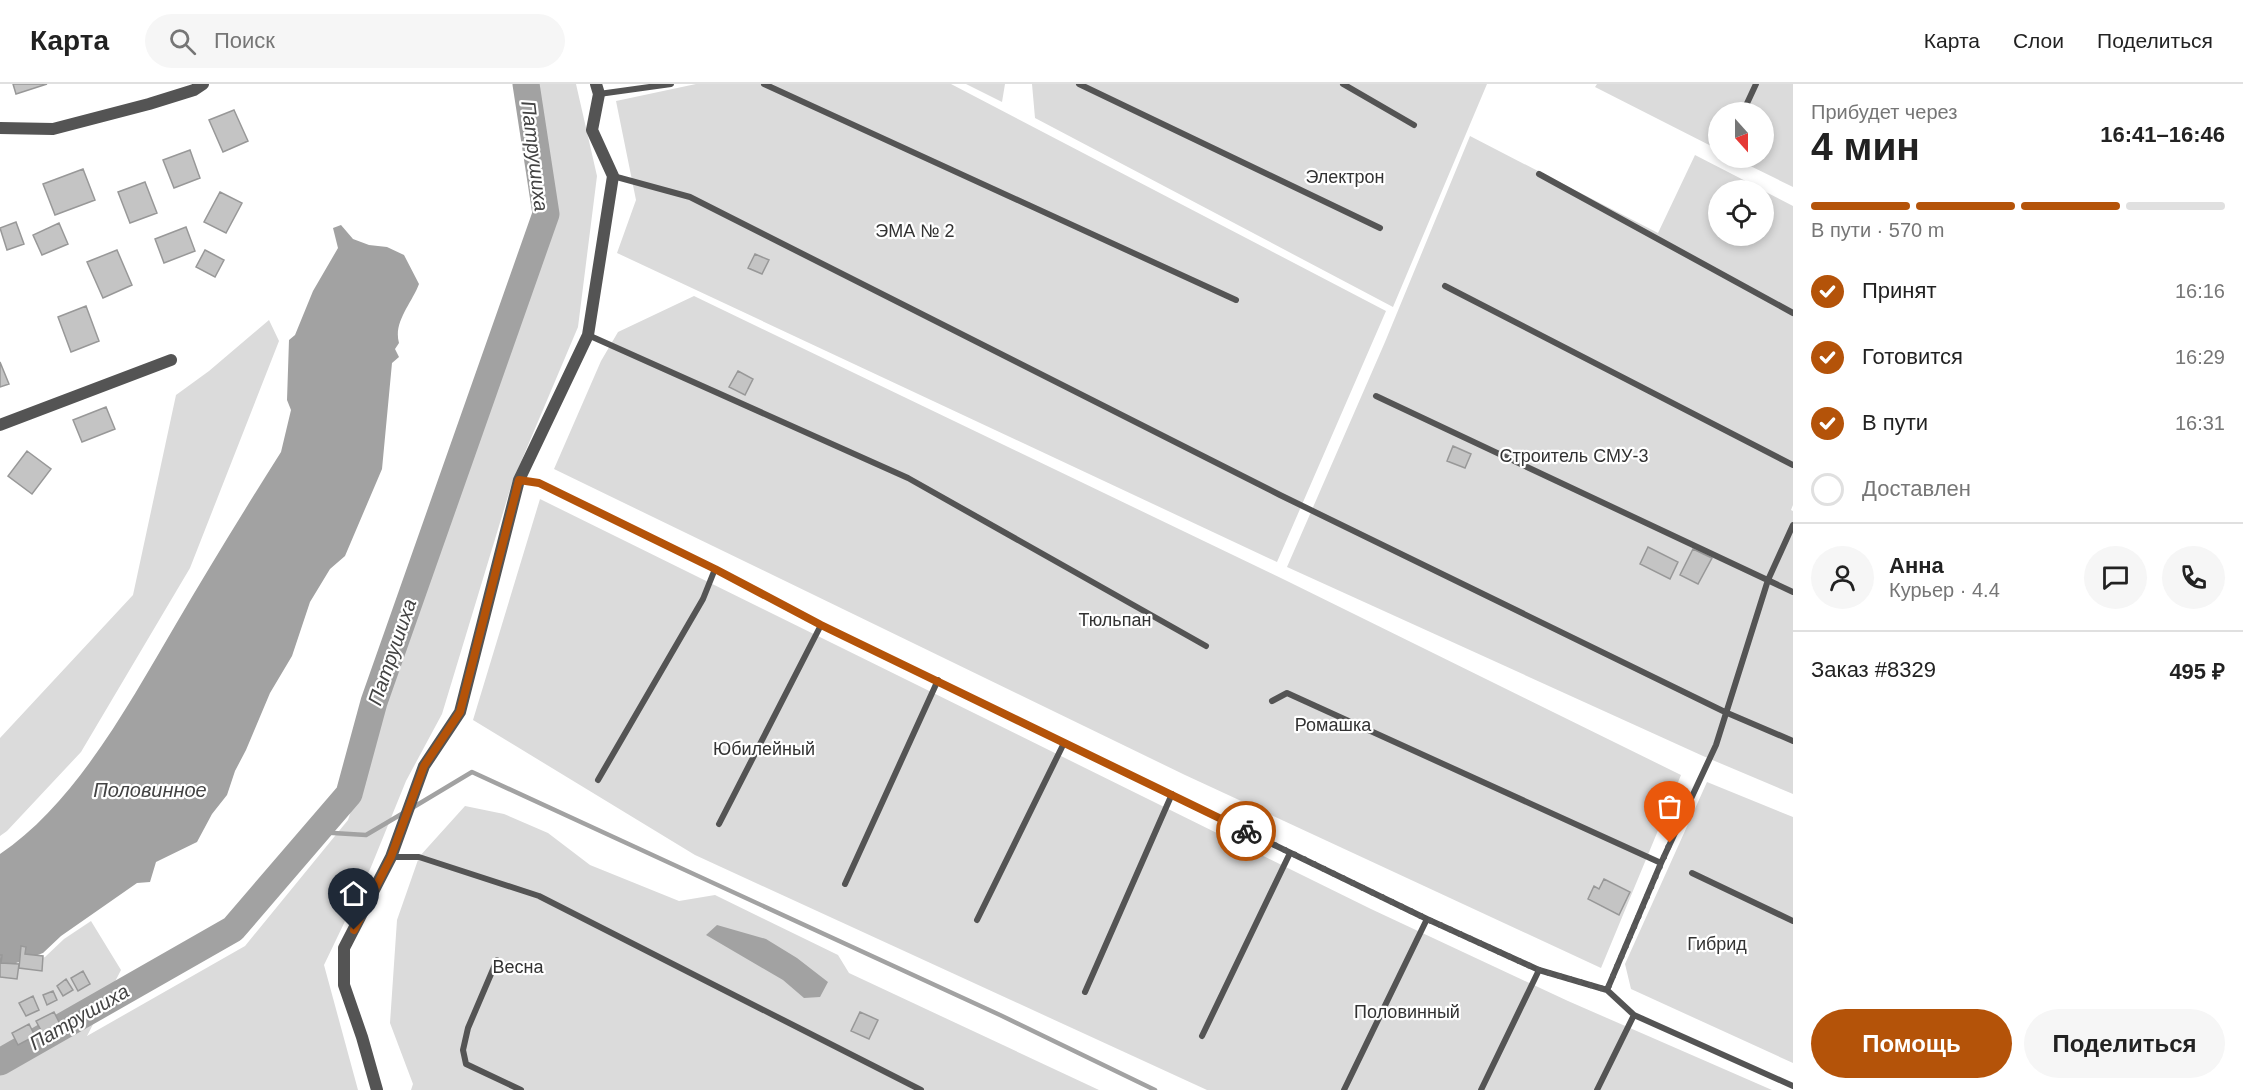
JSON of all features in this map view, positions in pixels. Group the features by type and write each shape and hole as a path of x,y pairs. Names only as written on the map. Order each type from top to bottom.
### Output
{"street":[{"path":"0,128 53,129 149,104 194,90 203,84"},
{"path":"377,1090 344,985 345,948 391,857 424,766 460,712 519,480 588,335 613,176 592,130 598,89"},
{"path":"0,426 171,360"}],"lane":[{"path":"598,89 671,84"},
{"path":"764,84 1236,300"},
{"path":"1079,84 1380,228"},
{"path":"1343,84 1414,125"},
{"path":"1748,102 1756,84"},
{"path":"1539,174 1793,313"},
{"path":"613,176 690,197 1280,495 1725,712 1793,741"},
{"path":"1445,286 1793,465"},
{"path":"588,335 908,478 1206,646"},
{"path":"1376,396 1793,592"},
{"path":"519,480 539,483 715,569 821,625 1427,919 1539,970 1607,990 1634,1015 1793,1086"},
{"path":"1607,990 1661,863 1716,745 1768,580 1793,525"},
{"path":"598,780 703,599 715,569"},
{"path":"719,824 821,625"},
{"path":"845,884 938,680"},
{"path":"1272,701 1287,693 1661,863"},
{"path":"977,920 1064,743"},
{"path":"1085,992 1172,794"},
{"path":"1202,1036 1290,853"},
{"path":"391,857 420,857 539,896 921,1090"},
{"path":"1692,873 1793,921"},
{"path":"1344,1090 1427,919"},
{"path":"497,960 468,1028 463,1050 466,1064 520,1090"},
{"path":"1481,1090 1539,970"},
{"path":"1597,1090 1634,1015"}],"green space":[{"path":"534,84 576,84 597,176 578,327 512,483 442,714 406,781 371,867 324,965 358,1090 0,1090 0,973 45,957 64,939 91,921 121,970 87,1036 245,946 348,820 455,496 555,216"},
{"name":"ЭМА № 2","path":"696,84 951,84 1386,311 1277,562 617,253 636,200 616,101"},
{"path":"966,84 1005,84 1002,102"},
{"name":"Электрон","path":"1032,84 1487,84 1393,307 1035,118"},
{"path":"1597,84 1793,84 1793,187 1754,168 1774,168 1774,102 1708,102 1708,144 1595,87"},
{"name":"Строитель СМУ-3","path":"1470,136 1658,233 1695,155 1708,162 1708,168 1720,168 1744,180 1708,180 1708,246 1774,246 1774,196 1793,206 1793,505 1791,510 1793,511 1793,794 1703,756 1287,567 1385,342"},
{"name":"Тюльпан","path":"694,296 1285,580 1681,775 1601,968 1185,775 554,469 601,361 618,332"},
{"path":"269,320 279,341 190,568 81,752 0,836 0,738 133,595 176,395 209,371"},
{"name":"Юбилейный","path":"540,499 1371,909 1568,1001 1772,1090 1207,1090 695,855 473,720"},
{"name":"Гибрид","path":"1707,782 1793,817 1793,1063 1631,989 1625,964"},
{"name":"Весна","path":"465,806 504,814 548,833 590,865 679,901 715,895 838,955 849,973 1099,1090 411,1090 413,1084 390,1023 397,920 419,857"}],"water":[{"name":"Половинное","path":"341,225 353,239 369,245 387,247 404,255 419,284 401,320 399,343 395,349 399,357 392,363 382,469 345,556 330,569 310,602 292,656 270,693 235,771 227,795 212,814 197,842 156,862 150,882 137,883 61,936 43,953 0,969 0,854 27,833 53,808 99,749 140,686 281,452 291,410 287,400 289,340 295,335 313,291 338,248 333,228"},
{"path":"717,925 766,939 797,958 828,982 820,997 804,998 783,980 706,935"}],"building":[{"path":"13,84 47,84 16,94"},
{"path":"234,110 248,141 223,152 209,120"},
{"path":"190,150 200,178 174,188 163,160"},
{"path":"83,169 95,200 55,215 43,184"},
{"path":"145,182 157,213 130,223 118,192"},
{"path":"220,192 242,203 226,233 204,222"},
{"path":"16,222 24,244 7,250 0,228"},
{"path":"59,223 68,244 42,255 33,235"},
{"path":"186,227 195,251 164,263 155,239"},
{"path":"117,250 132,285 103,298 87,262"},
{"path":"205,250 224,260 215,277 196,267"},
{"path":"755,254 769,260 762,274 748,268"},
{"path":"86,306 99,341 71,352 58,317"},
{"path":"0,362 9,384 0,387"},
{"path":"738,371 753,379 745,395 729,387"},
{"path":"106,407 115,429 82,442 73,420"},
{"path":"1453,446 1471,454 1465,468 1447,461"},
{"path":"27,451 51,469 32,494 8,476"},
{"path":"1648,547 1678,562 1670,579 1640,564"},
{"path":"1693,549 1712,558 1698,584 1680,575"},
{"path":"1604,879 1630,892 1619,915 1588,899 1594,886 1599,889"},
{"path":"21,946 26,947 25,954 43,956 42,971 19,968"},
{"path":"0,955 2,955 1,963 19,964 17,979 0,977"},
{"path":"83,971 90,984 78,991 71,978"},
{"path":"66,979 73,990 63,996 57,986"},
{"path":"53,991 57,1000 47,1005 43,995"},
{"path":"33,996 39,1010 26,1016 19,1003"},
{"path":"54,1012 60,1024 43,1034 36,1021"},
{"path":"860,1012 878,1020 869,1039 851,1031"},
{"path":"29,1024 35,1036 18,1045 12,1033"}],"waterway":[{"name":"Патрушиха","path":"0,1062 233,929 349,794 374,702 546,214 526,84"},
{"path":"412,808 472,772 1000,1015 1155,1090"},
{"path":"317,832 366,835 405,812"}],"way so far":[{"path":"1246,831 1427,919 1539,970 1607,990 1670,843"}],"route":[{"path":"354,930 391,857 424,766 460,712 519,480 539,483 715,569 821,625 1246,831"}],"park label":[{"name":"Ромашка","path":"1333,725"},
{"name":"Половинный","path":"1407,1012"}]}
